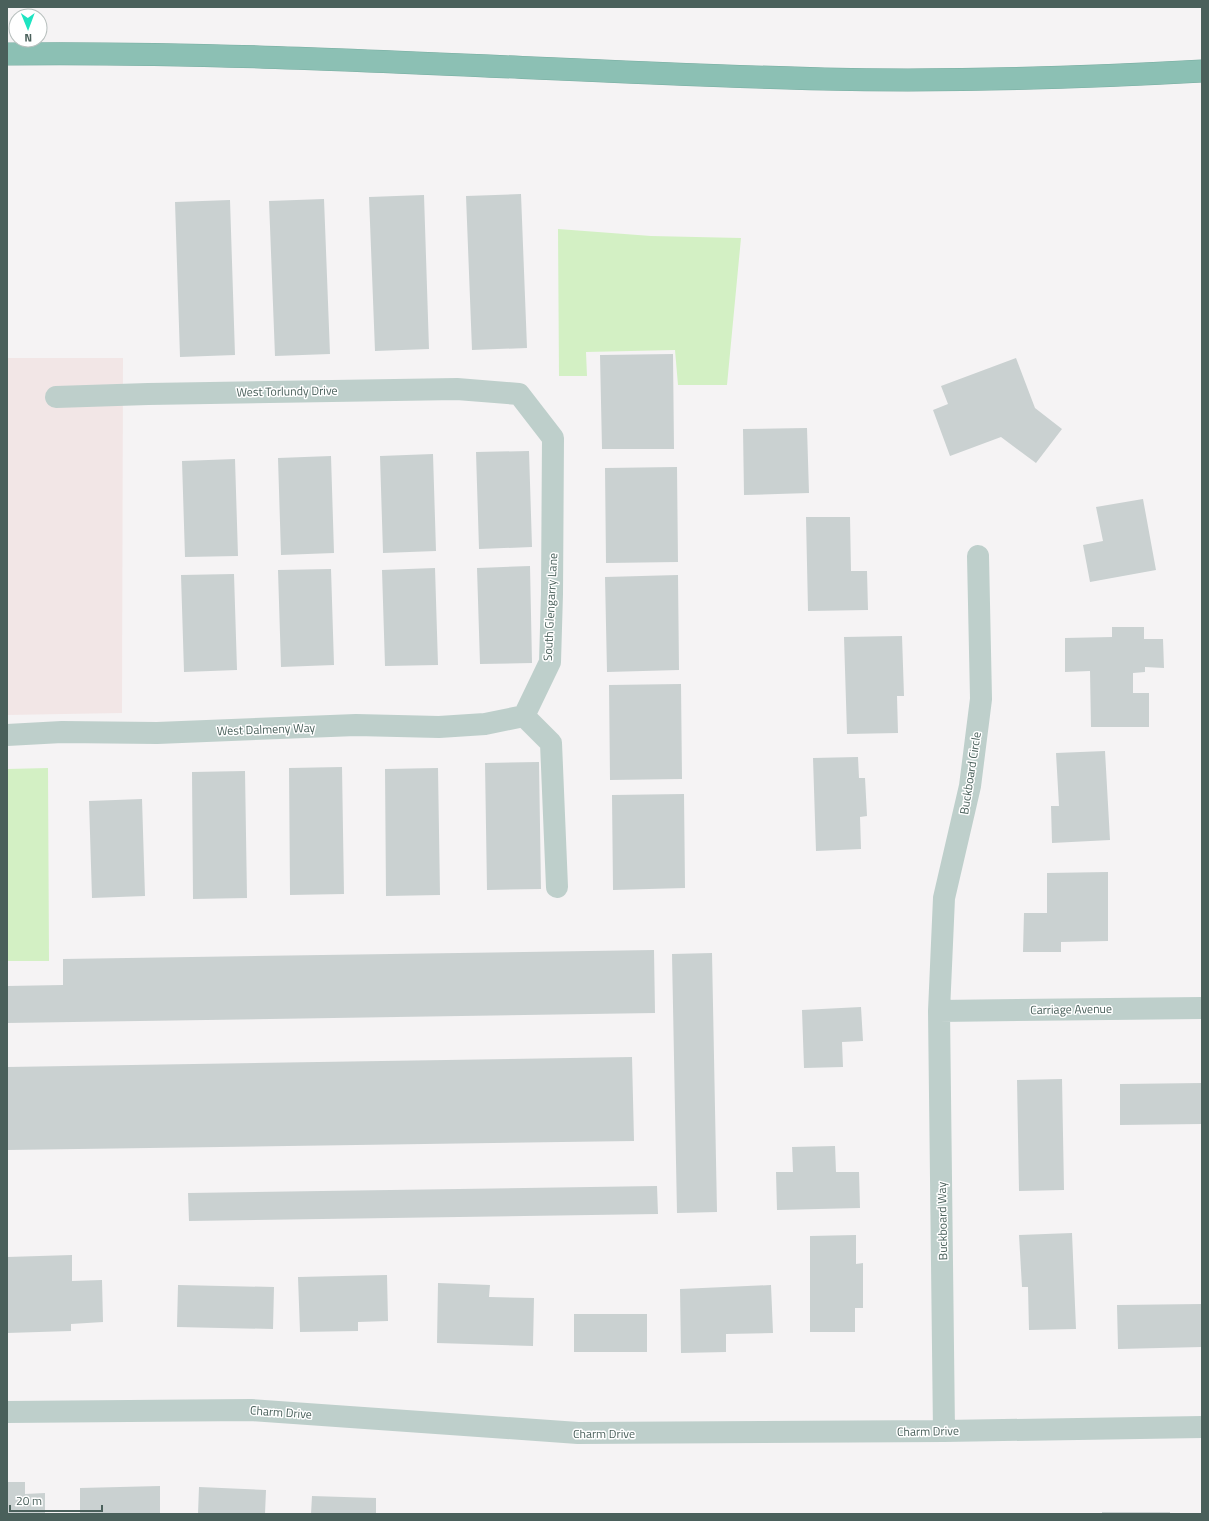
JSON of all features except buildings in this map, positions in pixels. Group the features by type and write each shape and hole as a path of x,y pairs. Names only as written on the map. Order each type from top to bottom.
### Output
{"highway":[{"path":"7,54 175,54 307,58 825,79 1067,77 1202,71"}],"street":[{"name":"West Torlundy Drive","path":"56,397 458,389 519,394"},
{"name":"South Glengarry Lane","path":"519,394 553,438 550,662 524,716"},
{"name":"Buckboard Circle","path":"940,1011 944,898 970,786 981,699 978,556"},
{"name":"West Dalmeny Way","path":"7,735 62,732 157,733 356,725 439,727 485,724 524,716"},
{"path":"524,716 551,743 557,887"},
{"name":"Carriage Avenue","path":"940,1011 1202,1008"},
{"name":"Buckboard Way","path":"940,1011 944,1431"},
{"name":"Charm Drive","path":"7,1412 251,1410 578,1434 1202,1427"}],"shaded area":[{"path":"7,358 123,358 122,713 7,715"}],"green space":[{"path":"558,229 651,236 741,238 727,385 678,385 675,350 586,352 587,376 559,376"},
{"path":"48,768 49,961 7,961 7,769"}]}
